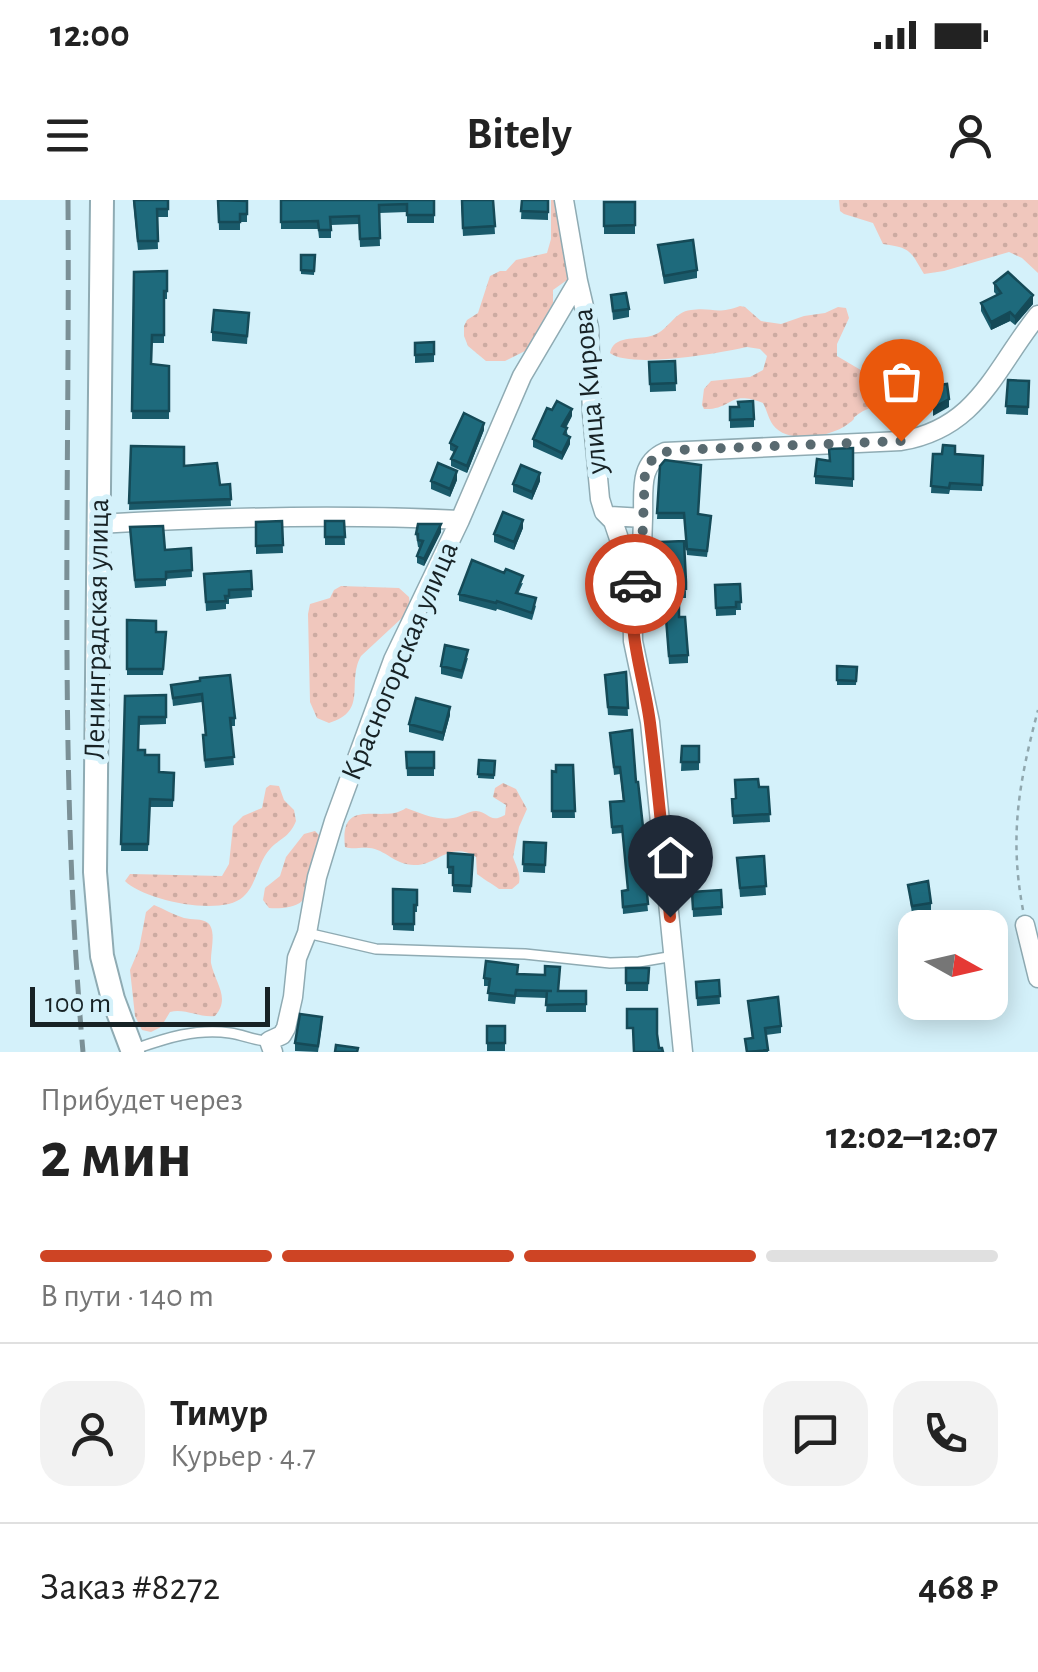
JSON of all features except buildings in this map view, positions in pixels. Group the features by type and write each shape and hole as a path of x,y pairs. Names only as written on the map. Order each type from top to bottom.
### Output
{"main road":[{"name":"Ленинградская улица","path":"102,200 96,903 107,979 132,1051"}],"street":[{"name":"улица Кирова","path":"564,200 590,328 599,492 602,508 610,516 630,569 633,642 650,722 683,1052"},
{"name":"Красногорская улица","path":"271,1046 286,1028 297,958 307,933 317,878 375,704 522,376 578,281"},
{"path":"633,596 642,549 645,471 649,462 665,452 921,438 959,418 976,401 1038,315"},
{"path":"610,516 643,518"},
{"path":"98,524 384,517 460,520"},
{"path":"1026,925 1038,978"}],"lane":[{"path":"307,933 376,949 524,954 610,963 674,956"},
{"path":"132,1051 174,1036 211,1032 236,1034 271,1046"}],"path":[{"path":"1026,925 1015,825 1038,710"}],"shaded area":[{"path":"551,200 561,200 570,274 553,290 553,303 527,350 505,361 486,361 468,346 464,326 478,313 490,276 506,271 516,260 547,253"},
{"path":"839,200 1038,200 1038,273 1009,252 924,274 909,252 883,244 873,223 840,211"},
{"path":"740,306 761,321 781,324 846,308 849,318 837,344 837,356 876,379 885,394 882,402 831,432 799,437 780,431 763,403 752,399 737,399 713,408 704,409 702,405 704,389 711,381 750,377 763,370 767,356 760,349 747,347 655,360 621,358 610,353 616,343 657,334 685,311"},
{"path":"341,586 399,588 409,597 410,606 361,656 353,704 341,718 329,723 317,718 310,702 308,614 310,604 330,598"},
{"path":"503,783 516,789 527,809 513,857 519,883 512,889 499,889 477,874 476,857 467,853 451,852 414,865 375,849 345,847 349,821 365,814 386,814 406,808 441,818 476,811 492,818 505,815 506,805 493,797 495,788"},
{"path":"270,785 279,786 284,800 294,810 296,821 266,855 243,897 218,906 182,904 148,894 125,881 130,874 222,876 229,864 233,826 243,816 262,808"},
{"path":"315,831 320,836 318,850 305,897 291,907 269,908 263,900 265,888 280,876 286,857 304,834"},
{"path":"154,905 184,918 203,920 211,927 211,963 222,1003 215,1016 170,1012 161,1027 151,1032 142,1030 135,1016 130,970 139,949 146,912"}],"railway":[{"path":"68,200 68,733 75,946 83,1052"}],"way so far":[{"path":"635,584 642,549 645,471 656,456 676,450 901,441"}],"route":[{"path":"635,584 633,642 648,705 670,917"}]}
